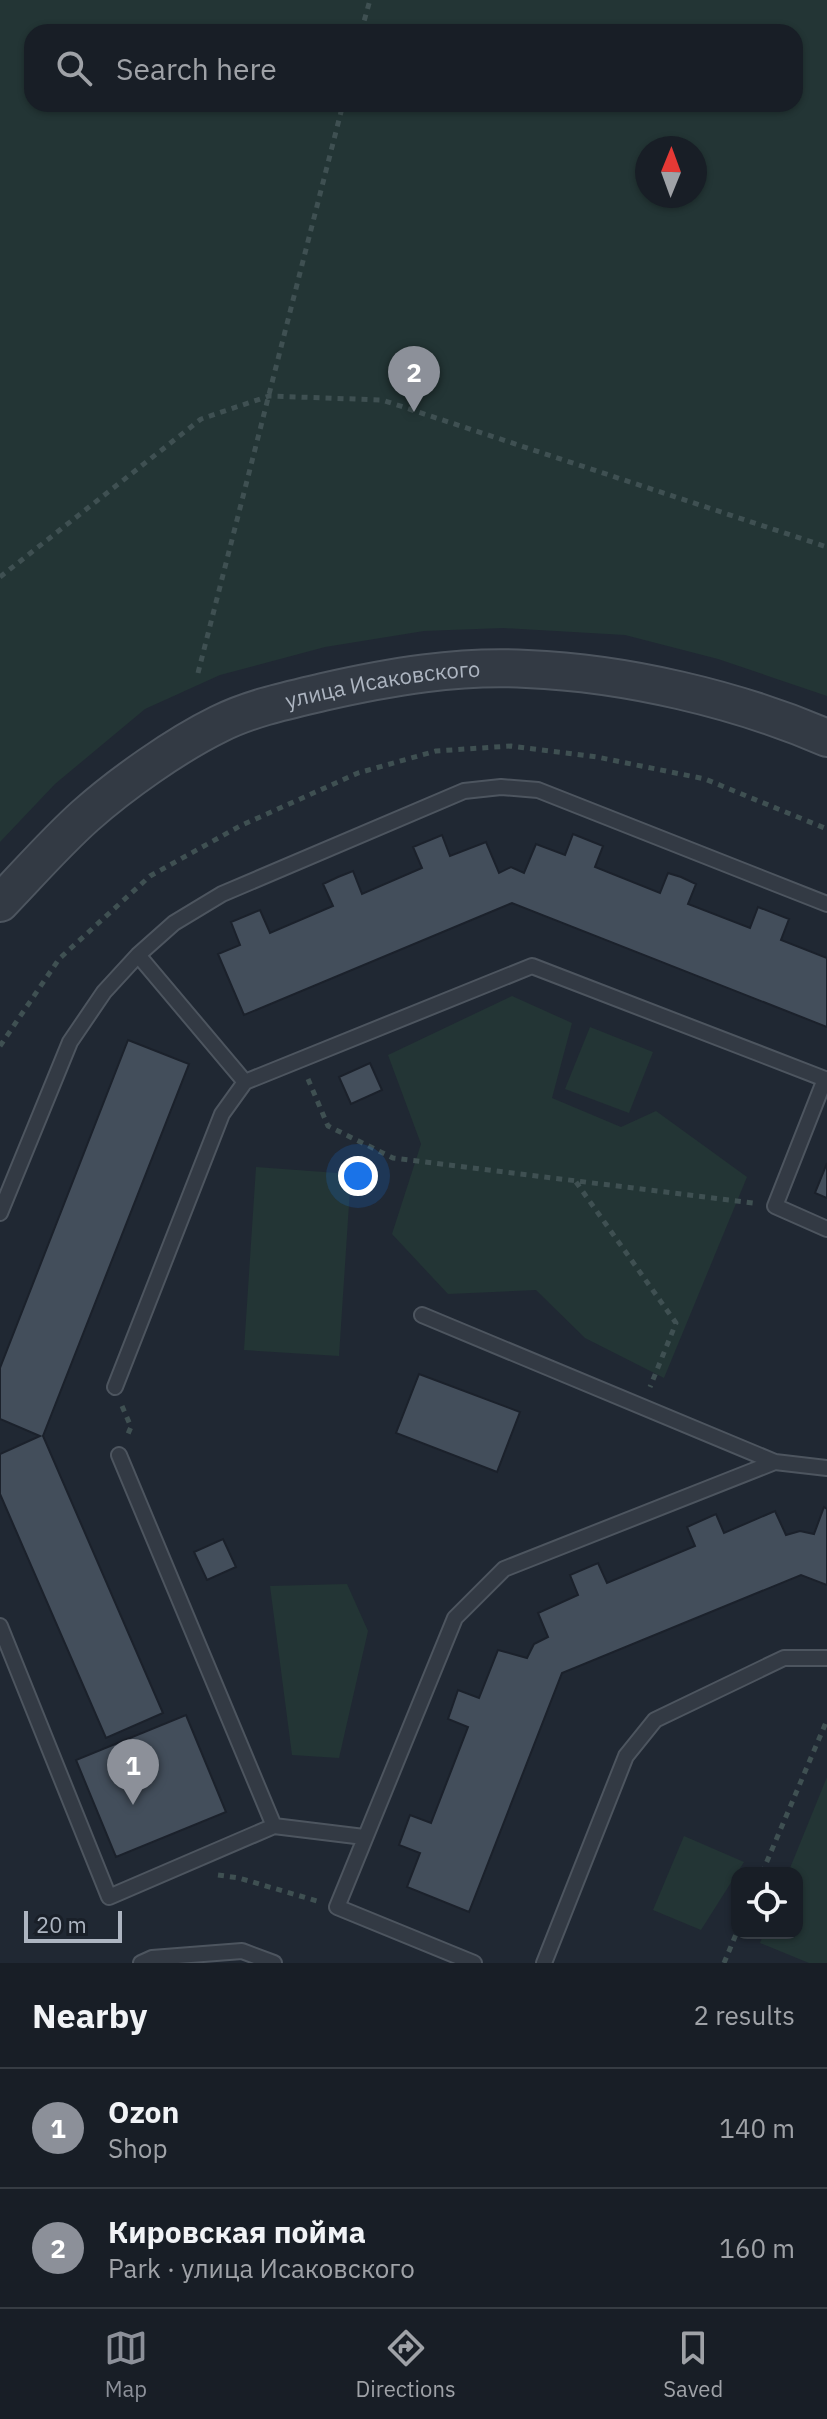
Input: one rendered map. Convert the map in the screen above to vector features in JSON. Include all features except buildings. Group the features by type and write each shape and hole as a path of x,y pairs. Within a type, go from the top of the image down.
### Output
{"street":[{"name":"улица Исаковского","path":"0,903 85,816 146,768 220,724 284,701 368,682 441,671 527,669 614,678 714,698 796,724 827,738"}],"lane":[{"path":"0,1213 70,1042 104,992 138,955 174,923 222,894 464,791 501,787 538,790 827,904"},
{"path":"138,955 245,1082"},
{"path":"115,1387 222,1114 245,1082 532,966 825,1079 775,1206 827,1229"},
{"path":"422,1315 775,1462 827,1468"},
{"path":"119,1455 274,1826"},
{"path":"474,1963 337,1907 455,1618 504,1569 775,1462"},
{"path":"0,1626 109,1897 274,1826 364,1837"},
{"path":"544,1963 626,1756 655,1720 784,1658 827,1658"},
{"path":"141,1963 152,1958 242,1951 274,1963"}],"path":[{"path":"363,24 370,0"},
{"path":"198,673 341,112"},
{"path":"0,577 201,419 269,396 382,400 827,547"},
{"path":"299,1060 328,1126 393,1158 775,1206"},
{"path":"575,1181 676,1323 642,1407"},
{"path":"121,1404 131,1427"},
{"path":"765,1867 827,1720"},
{"path":"172,1870 239,1878 337,1907"},
{"path":"724,1963 734,1939"}],"shaded area":[{"path":"0,0 827,0 827,696 718,659 625,635 503,628 424,631 325,647 220,675 145,709 55,784 0,842"},
{"path":"512,996 572,1023 552,1098 621,1127 656,1111 747,1177 664,1378 585,1338 536,1290 448,1294 392,1234 421,1144 388,1055"},
{"path":"590,1027 653,1052 629,1113 565,1089"},
{"path":"256,1167 351,1174 339,1356 244,1350"},
{"path":"347,1584 368,1631 339,1758 292,1755 270,1586"},
{"path":"827,1777 827,1963 809,1963 760,1943 762,1939 803,1939 803,1867 790,1867"},
{"path":"684,1836 744,1862 741,1867 731,1867 731,1883 701,1930 653,1910"}],"place":[{"name":"Кировская пойма","path":"414,412"},
{"name":"Ozon","path":"133,1805"}]}
